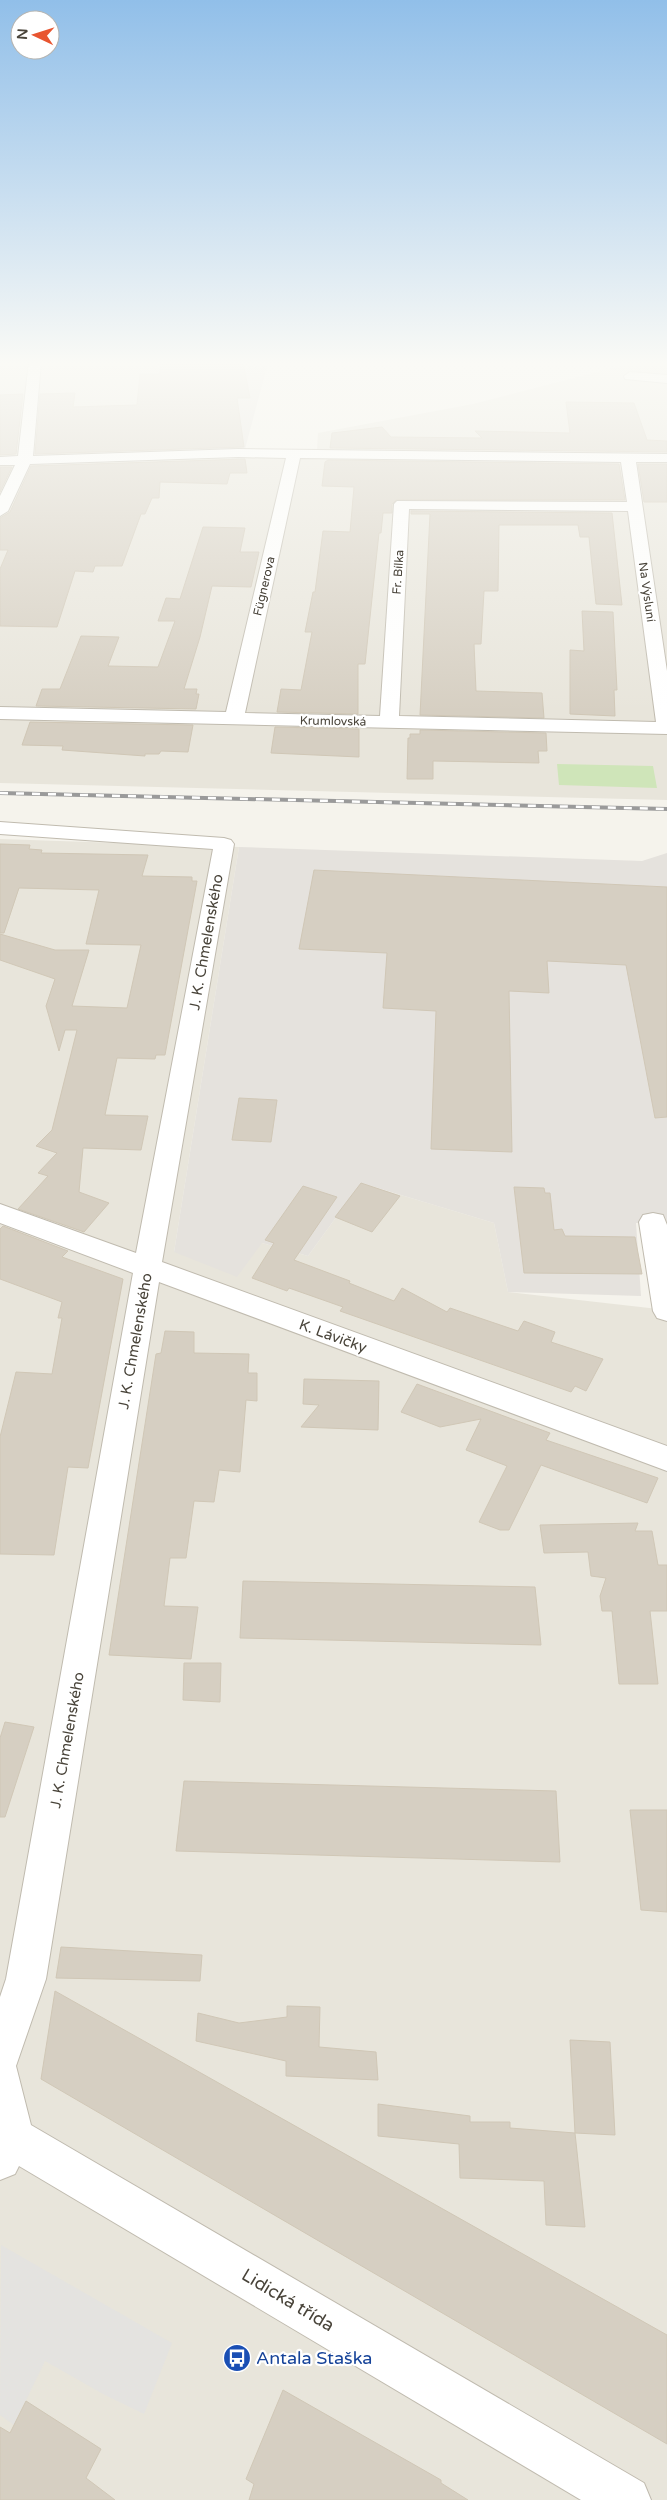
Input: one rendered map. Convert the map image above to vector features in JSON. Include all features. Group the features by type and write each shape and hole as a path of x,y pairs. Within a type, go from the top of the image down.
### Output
{"street":[{"path":"0,511 16,479"},
{"name":"Fügnerova","path":"234,719 288,479"},
{"name":"Na Výsluní","path":"631,479 667,728"},
{"name":"Fr. Bílka","path":"389,723 402,504 634,507"},
{"name":"Krumlovská","path":"0,713 667,728"},
{"name":"J. K. Chmelenského","path":"0,828 224,844 148,1268 26,1979 0,2056"},
{"name":"K. Lávičky","path":"0,1214 667,1459"},
{"path":"653,1222 667,1312"},
{"path":"0,2076 4,2142"},
{"name":"Lidická třída","path":"4,2142 627,2500"}],"shaded area":[{"path":"0,479 667,479 667,800 0,783"},
{"path":"0,839 239,847 174,1252 262,1243 308,1256 361,1183 494,1223 508,1292 667,1310 667,2500 0,2500"},
{"path":"239,847 642,861 667,853 667,1223 636,1223 641,1296 508,1292 494,1223 361,1183 308,1256 262,1243 237,1277 174,1252"},
{"path":"1,2245 172,2343 144,2414 103,2394 45,2361 14,2425 0,2415"}],"green space":[{"path":"557,764 653,766 657,788 559,785"}],"building":[{"path":"0,479 6,479 0,492"},
{"path":"25,479 228,479 227,484 160,482 159,498 152,498 145,514 141,514 122,566 95,566 93,572 75,571 57,627 0,626 0,569 8,550 0,550 0,518 10,512"},
{"path":"323,479 621,479 625,500 396,500 392,504 392,513 383,513 381,533 379,533 365,664 358,664 358,714 277,712 281,689 301,690 312,632 305,632 313,592 315,592 323,531 350,532 354,487 322,486"},
{"path":"640,479 667,479 667,502 644,502"},
{"path":"411,511 612,513 622,605 596,604 589,537 580,537 578,525 499,525 498,591 484,591 481,644 474,644 476,691 542,693 544,718 420,715 430,514 411,514"},
{"path":"203,527 245,528 240,552 259,552 251,587 212,586 200,637 184,689 197,689 196,694 199,694 196,709 36,706 42,689 60,689 81,636 119,637 108,666 158,667 175,621 158,621 166,598 180,599"},
{"path":"582,611 613,612 617,690 614,690 615,716 570,714 570,650 584,651"},
{"path":"30,722 193,725 188,752 161,751 159,754 145,754 145,756 62,750 63,746 22,745"},
{"path":"275,727 359,729 359,757 271,753"},
{"path":"420,730 546,733 547,751 538,751 539,763 433,761 433,779 407,779 408,738 410,738 410,734 420,734"},
{"path":"0,844 30,845 29,849 42,850 41,853 148,855 142,876 192,877 192,881 197,881 165,1055 156,1055 155,1059 117,1058 105,1115 148,1116 141,1150 83,1148 79,1192 109,1203 84,1232 18,1209 48,1176 38,1173 57,1153 36,1146 52,1130 77,1030 65,1030 59,1051 46,1006 55,979 0,960 0,934 55,950 89,950 72,1006 127,1008 141,945 86,944 99,890 19,888 4,933 0,933"},
{"path":"314,870 667,887 667,1117 655,1118 626,965 547,961 549,993 509,991 512,1152 431,1149 436,1011 383,1008 387,953 299,949"},
{"path":"239,1098 277,1100 271,1142 232,1140"},
{"path":"361,1183 400,1196 372,1232 335,1217"},
{"path":"303,1186 337,1197 294,1260 350,1281 349,1283 394,1301 402,1288 447,1312 450,1308 518,1331 524,1321 555,1332 551,1342 603,1359 586,1391 575,1386 571,1392 340,1311 343,1307 289,1288 287,1291 252,1278 274,1243 265,1240"},
{"path":"514,1187 544,1188 545,1193 550,1193 554,1230 562,1229 565,1236 635,1237 642,1274 524,1273"},
{"path":"3,1226 68,1251 62,1257 123,1279 88,1468 68,1467 54,1555 0,1554 0,1437 16,1372 52,1374 62,1318 58,1318 62,1302 0,1279 0,1229"},
{"path":"165,1331 194,1332 194,1353 249,1354 248,1373 257,1373 257,1401 246,1400 240,1472 219,1470 214,1502 194,1501 186,1558 170,1558 164,1606 198,1607 191,1659 109,1655 156,1354 161,1353"},
{"path":"304,1379 379,1381 378,1430 301,1427 319,1405 303,1404"},
{"path":"417,1384 550,1433 546,1440 658,1478 647,1503 541,1465 509,1530 500,1530 479,1522 507,1466 466,1450 481,1419 440,1427 401,1412"},
{"path":"638,1523 635,1531 652,1531 658,1565 667,1565 667,1611 650,1611 658,1684 619,1684 612,1611 602,1611 600,1596 606,1578 591,1576 588,1552 544,1553 540,1525"},
{"path":"243,1581 535,1587 541,1645 240,1638"},
{"path":"184,1663 221,1663 220,1702 183,1700"},
{"path":"5,1722 34,1727 5,1817 0,1817 0,1738"},
{"path":"184,1781 556,1791 560,1862 176,1851"},
{"path":"630,1810 667,1810 667,1912 641,1910"},
{"path":"61,1947 202,1955 200,1981 56,1978"},
{"path":"55,1991 667,2335 667,2444 41,2079"},
{"path":"287,2006 320,2007 319,2047 376,2052 378,2080 286,2076 286,2061 196,2041 198,2013 239,2023 287,2017"},
{"path":"570,2040 610,2042 615,2135 575,2133"},
{"path":"378,2104 470,2116 470,2122 510,2122 510,2128 575,2133 585,2227 546,2225 544,2181 460,2178 459,2144 378,2136"},
{"path":"283,2390 441,2480 441,2483 468,2500 249,2500 254,2484 246,2479"},
{"path":"26,2401 101,2449 86,2478 115,2500 0,2500 0,2427 10,2433"}],"railway":[{"path":"0,793 667,809"}],"place":[{"name":"Antala Staška","path":"237,2358"}]}
